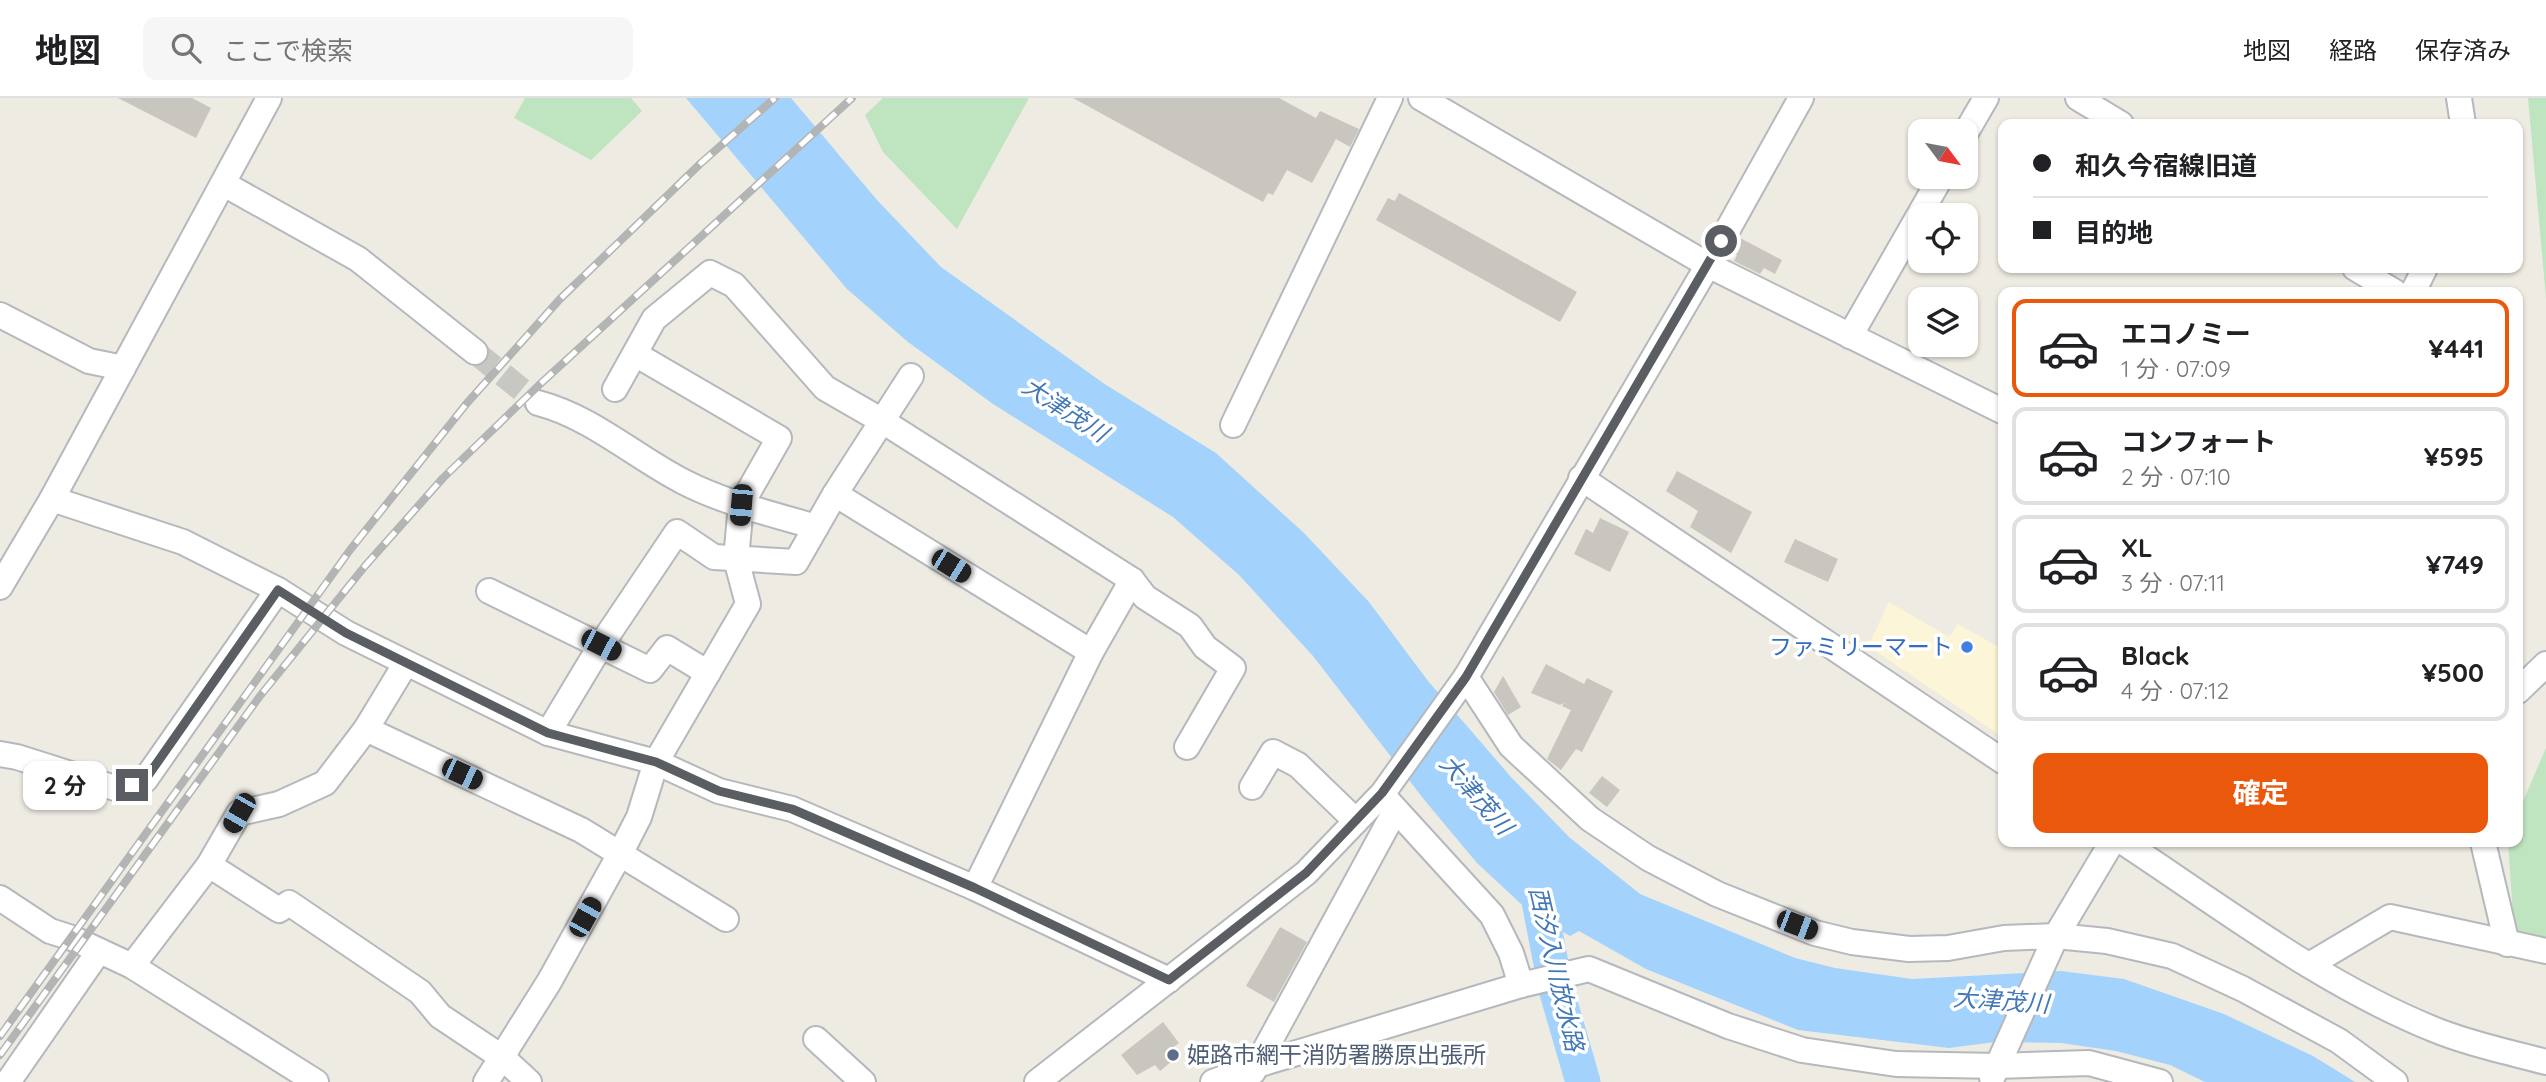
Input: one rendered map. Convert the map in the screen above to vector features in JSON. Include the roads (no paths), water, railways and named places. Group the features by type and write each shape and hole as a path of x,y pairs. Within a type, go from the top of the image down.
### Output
{"street":[{"path":"0,587 51,499 269,98"},
{"path":"1233,425 1390,98"},
{"path":"1421,98 1708,265 1998,409"},
{"path":"1252,1073 1389,802 1466,677 1708,265 1801,98"},
{"path":"1974,119 1986,98"},
{"path":"2078,98 2113,119"},
{"path":"2459,98 2462,119"},
{"path":"224,184 358,259 475,352"},
{"path":"1850,336 1934,189"},
{"path":"615,389 654,319 710,273 734,285 825,388 884,422 1132,580 1145,597 1190,626 1205,647 1233,668 1187,747"},
{"path":"2363,273 2387,287"},
{"path":"0,315 89,361 123,368"},
{"path":"486,1082 503,1058 621,852 639,817 656,762 748,604 736,559 741,505 779,438 635,354"},
{"path":"548,733 601,645 677,532 715,557 796,562 835,494 884,422 911,376"},
{"path":"538,403 562,409 685,483 741,505 816,527"},
{"path":"1581,478 1998,758"},
{"path":"835,494 1091,652"},
{"path":"51,499 183,542 278,590 346,633 548,733 656,762 719,791 792,809 975,888 1169,980"},
{"path":"975,888 1091,652 1132,580"},
{"path":"0,754 118,789 145,780 278,590"},
{"path":"489,591 650,670 667,648 708,673"},
{"path":"132,966 209,865 239,813 279,804 325,783 366,729 406,663"},
{"path":"2523,686 2546,664"},
{"path":"1466,677 1511,746 1590,819 1648,858 1717,894 1815,933 1852,942 1909,949 1948,948 2004,939 2056,936 2107,941 2172,956 2243,989 2339,1041 2395,1082"},
{"path":"366,729 582,830 726,919"},
{"path":"1252,787 1273,752 1298,765 1356,821"},
{"path":"1037,1082 1306,873 1356,821 1389,802"},
{"path":"1389,802 1492,915 1511,953 1521,985"},
{"path":"1994,1074 2056,936 2109,847"},
{"path":"2131,847 2309,965 2369,1000 2435,1030 2546,1062"},
{"path":"2484,847 2507,944"},
{"path":"209,865 279,910 289,903 420,992 440,1016 503,1058 529,1082"},
{"path":"0,898 50,931 72,938 132,966 316,1082"},
{"path":"2309,965 2390,917 2546,951"},
{"path":"8,1082 99,951"},
{"path":"1213,1082 1252,1073 1521,985 1589,969 1728,1026 1802,1050 1994,1074 2089,1063 2160,1082"},
{"path":"816,1039 863,1082"}],"water":[{"name":"大津茂川","path":"686,98 791,98 877,200 941,267 1106,385 1216,453 1304,533 1369,602 1428,681 1511,777 1569,837 1640,894 1795,958 1835,968 1912,979 2061,971 2124,979 2224,1014 2313,1056 2355,1082 2205,1082 2170,1065 2116,1051 2061,1043 1995,1042 1949,1048 1798,1030 1646,969 1579,931 1570,936 1534,916 1477,863 1313,656 1239,575 1173,517 993,404 908,342 847,289"}],"waterway":[{"name":"西汐入川放水路","path":"1534,876 1556,989 1583,1082"}],"tunnel":[{"path":"475,352 538,403"}],"railway":[{"path":"0,1036 350,550 467,403 560,299 701,163 775,98"},
{"path":"0,1055 260,696 365,566 443,478 538,386 852,98"}],"place":[{"name":"ファミリーマート","path":"1967,647"},
{"name":"姫路市網干消防署勝原出張所","path":"1173,1055"}]}
